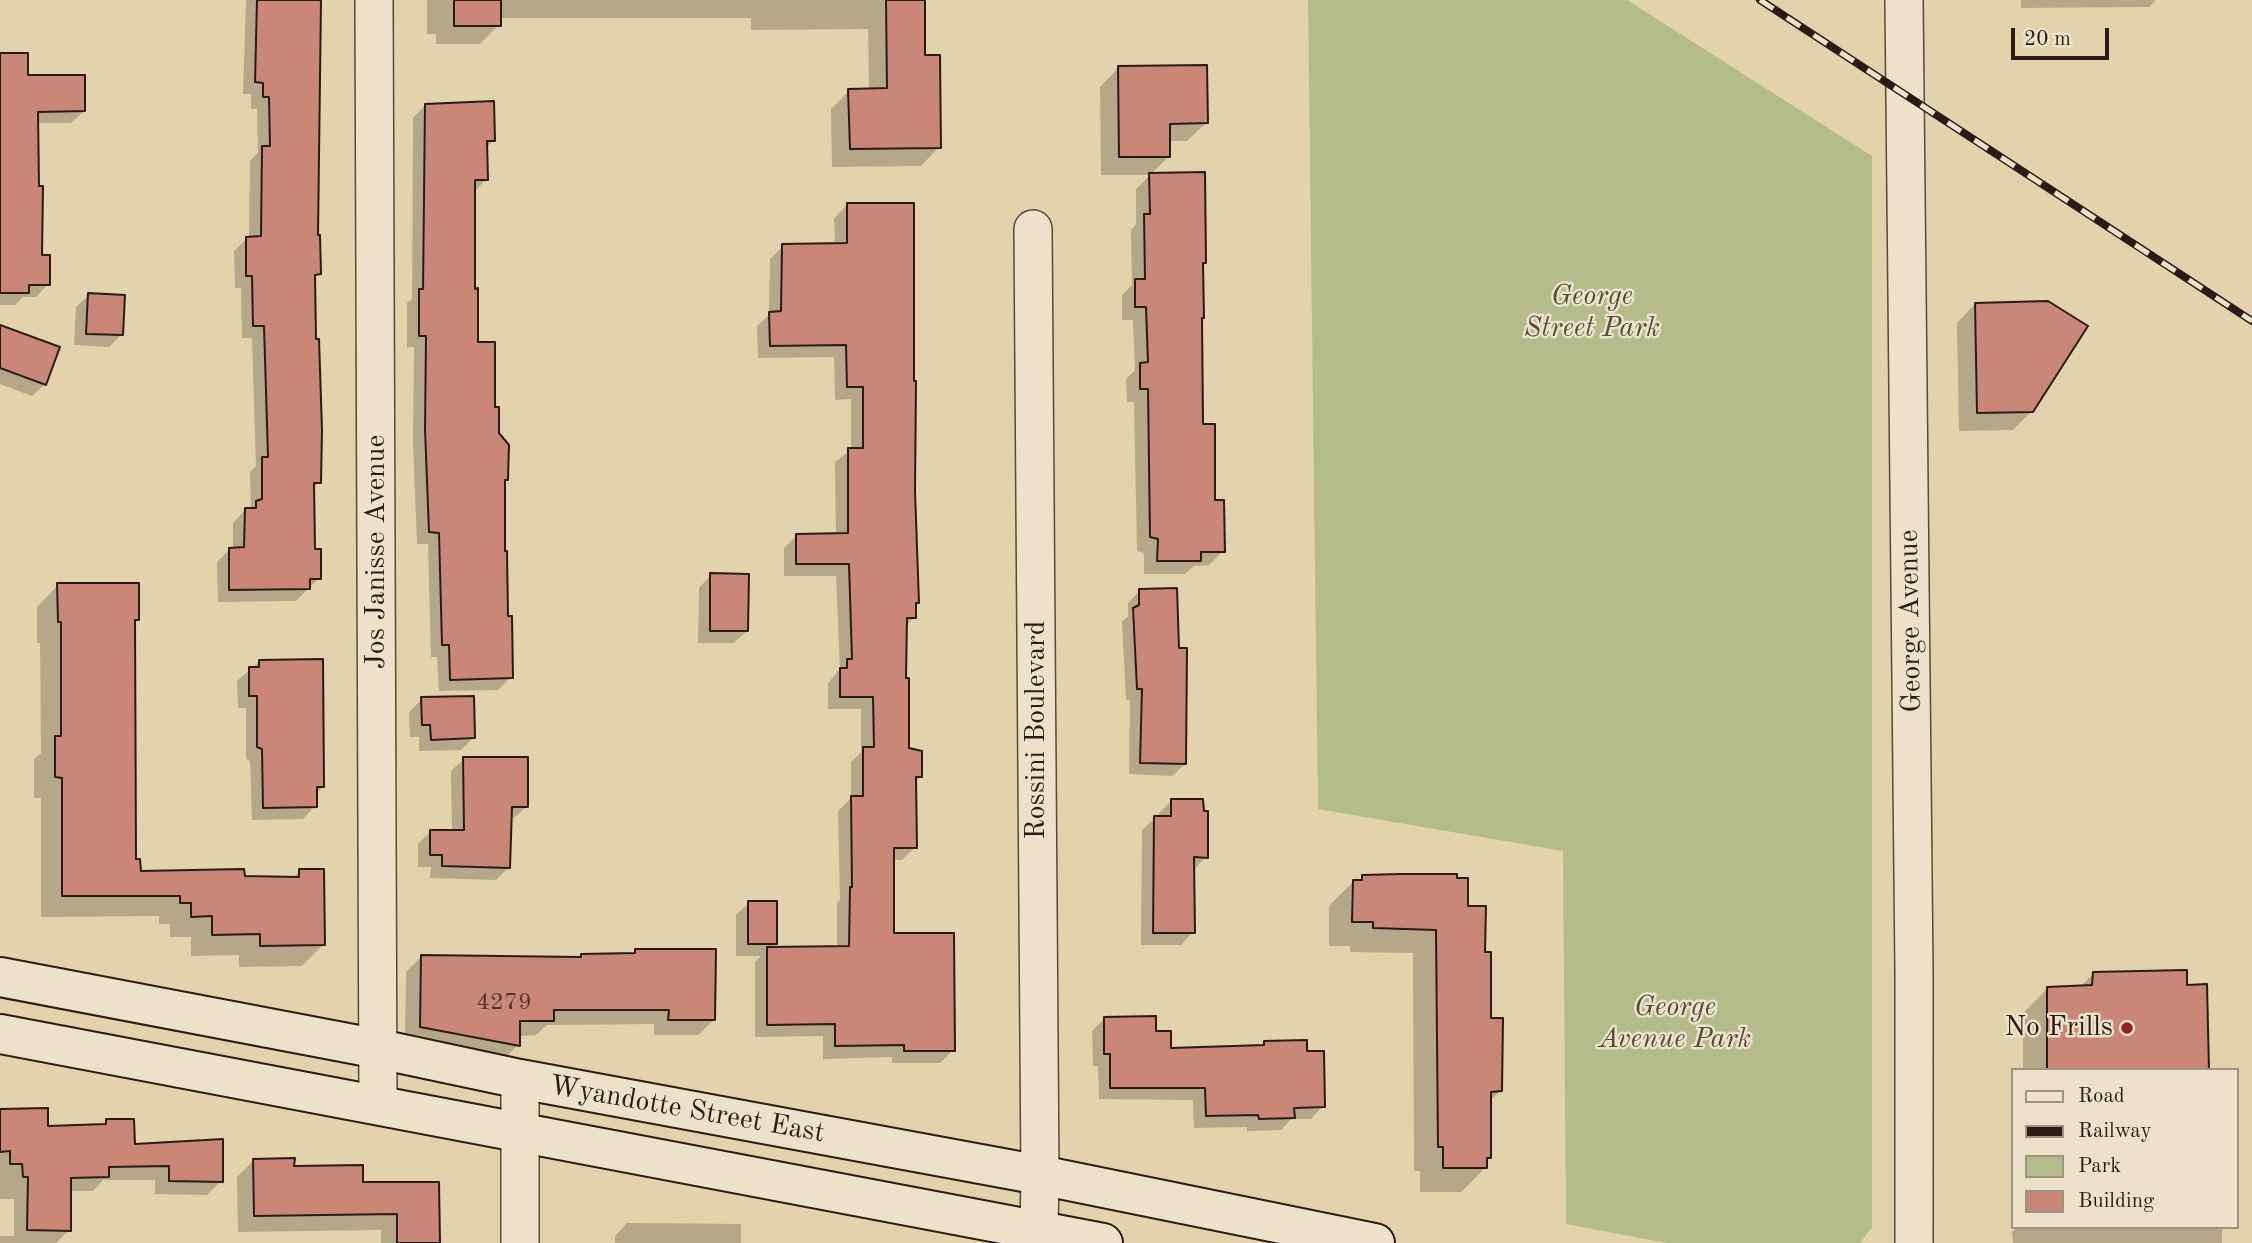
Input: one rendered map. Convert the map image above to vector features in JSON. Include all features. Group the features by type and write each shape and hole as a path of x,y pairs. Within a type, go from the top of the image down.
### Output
{"main road":[{"name":"Wyandotte Street East","path":"0,977 379,1049 520,1079 1040,1175 1375,1243"},
{"name":"Wyandotte Street East","path":"0,1034 378,1105 1039,1239 1103,1243"}],"street":[{"name":"Jos Janisse Avenue","path":"374,0 378,1105"},
{"name":"George Avenue","path":"1904,0 1914,936 1914,1243"},
{"name":"Rossini Boulevard","path":"1033,229 1039,1239"},
{"path":"520,1079 520,1243"}],"green space":[{"name":"George Street Park","path":"1308,0 1627,0 1872,156 1872,1227 1860,1243 1667,1243 1566,1224 1563,851 1318,809"}],"building":[{"path":"257,0 321,0 318,235 321,274 315,275 322,430 321,483 314,483 315,549 321,549 321,579 310,579 310,589 229,590 229,548 244,547 245,508 256,508 256,501 262,499 262,457 268,457 264,326 253,326 252,276 246,276 246,237 261,236 262,146 270,146 269,97 263,97 263,83 255,82"},
{"path":"454,0 501,0 501,26 454,26"},
{"path":"886,0 925,0 925,55 940,55 941,148 850,149 848,89 887,88"},
{"path":"0,53 28,53 28,75 85,75 85,111 38,112 39,186 43,186 42,255 50,255 50,285 29,285 29,293 0,293"},
{"path":"1207,65 1208,123 1170,124 1170,157 1119,157 1118,66"},
{"path":"494,101 495,141 487,141 488,180 475,180 475,289 478,288 478,342 495,342 495,407 499,407 499,433 509,445 508,480 505,480 505,551 508,616 512,616 513,678 450,680 449,645 442,645 439,533 429,532 425,429 426,336 419,336 419,289 423,289 425,104"},
{"path":"1205,172 1203,424 1215,424 1215,500 1224,500 1225,552 1201,552 1201,561 1157,561 1158,539 1150,537 1148,389 1140,389 1140,363 1148,362 1146,307 1135,307 1135,279 1145,279 1144,214 1150,214 1149,173"},
{"path":"847,203 914,203 915,491 919,603 916,603 916,618 907,618 906,678 909,678 909,748 922,751 922,777 916,777 917,848 894,848 894,933 954,933 955,1051 904,1051 904,1045 835,1046 835,1024 767,1025 767,947 849,946 852,887 851,796 863,796 863,747 874,747 873,697 840,697 840,668 847,668 847,659 852,659 849,564 796,564 796,534 848,533 848,448 863,448 863,387 847,387 846,345 770,346 769,312 781,311 782,244 847,243"},
{"path":"88,293 125,295 123,335 86,334"},
{"path":"2048,301 2088,326 2033,412 1977,413 1975,303"},
{"path":"0,325 60,347 46,385 0,368"},
{"path":"710,573 749,574 748,631 710,631"},
{"path":"57,583 139,583 139,620 135,620 136,859 140,859 141,871 244,869 245,876 299,877 299,869 324,869 325,945 260,946 260,934 212,935 212,916 191,917 191,903 180,903 180,896 62,896 62,778 55,777 55,736 61,736 61,622 58,622"},
{"path":"1177,588 1179,648 1187,648 1186,764 1140,763 1142,689 1137,689 1133,608 1139,605 1139,589"},
{"path":"323,659 324,787 317,787 317,807 263,808 262,749 257,747 257,696 249,696 249,667 259,667 259,660"},
{"path":"474,696 475,738 431,740 430,725 422,725 421,697"},
{"path":"463,757 528,757 528,807 512,807 510,868 442,866 442,855 430,855 430,830 464,830"},
{"path":"1171,799 1203,799 1204,811 1208,811 1208,858 1194,857 1195,933 1153,933 1154,816 1171,816"},
{"path":"1457,874 1457,878 1468,878 1468,906 1486,906 1485,952 1491,952 1491,1018 1503,1018 1502,1091 1491,1092 1491,1158 1487,1158 1487,1168 1443,1168 1443,1147 1438,1147 1436,930 1373,928 1373,922 1352,922 1353,880 1362,880 1362,875"},
{"path":"748,901 777,901 777,944 748,944"},
{"path":"635,949 716,949 715,1020 668,1020 669,1010 554,1010 554,1021 520,1021 520,1046 420,1027 421,955 581,957 581,954 635,953"},
{"name":"No Frills","path":"2187,970 2187,985 2207,984 2209,1068 2047,1068 2047,987 2092,985 2093,972"},
{"path":"1156,1016 1156,1031 1171,1031 1171,1048 1264,1045 1264,1041 1307,1040 1307,1051 1324,1051 1325,1107 1294,1108 1295,1118 1259,1119 1258,1115 1206,1116 1205,1088 1110,1088 1110,1054 1104,1054 1104,1017"},
{"path":"48,1108 48,1126 106,1124 106,1119 134,1119 135,1144 223,1139 223,1182 169,1181 169,1166 109,1167 109,1177 71,1178 71,1231 27,1230 28,1177 23,1177 22,1164 10,1164 10,1151 0,1152 0,1109"},
{"path":"295,1158 294,1166 363,1165 363,1182 439,1182 440,1243 397,1243 397,1214 254,1216 253,1159"}],"railway":[{"path":"1760,0 2252,321"}],"place":[{"name":"No Frills","path":"2127,1028"}],"park label":[{"name":"George Avenue Park","path":"1675,1024"}]}
